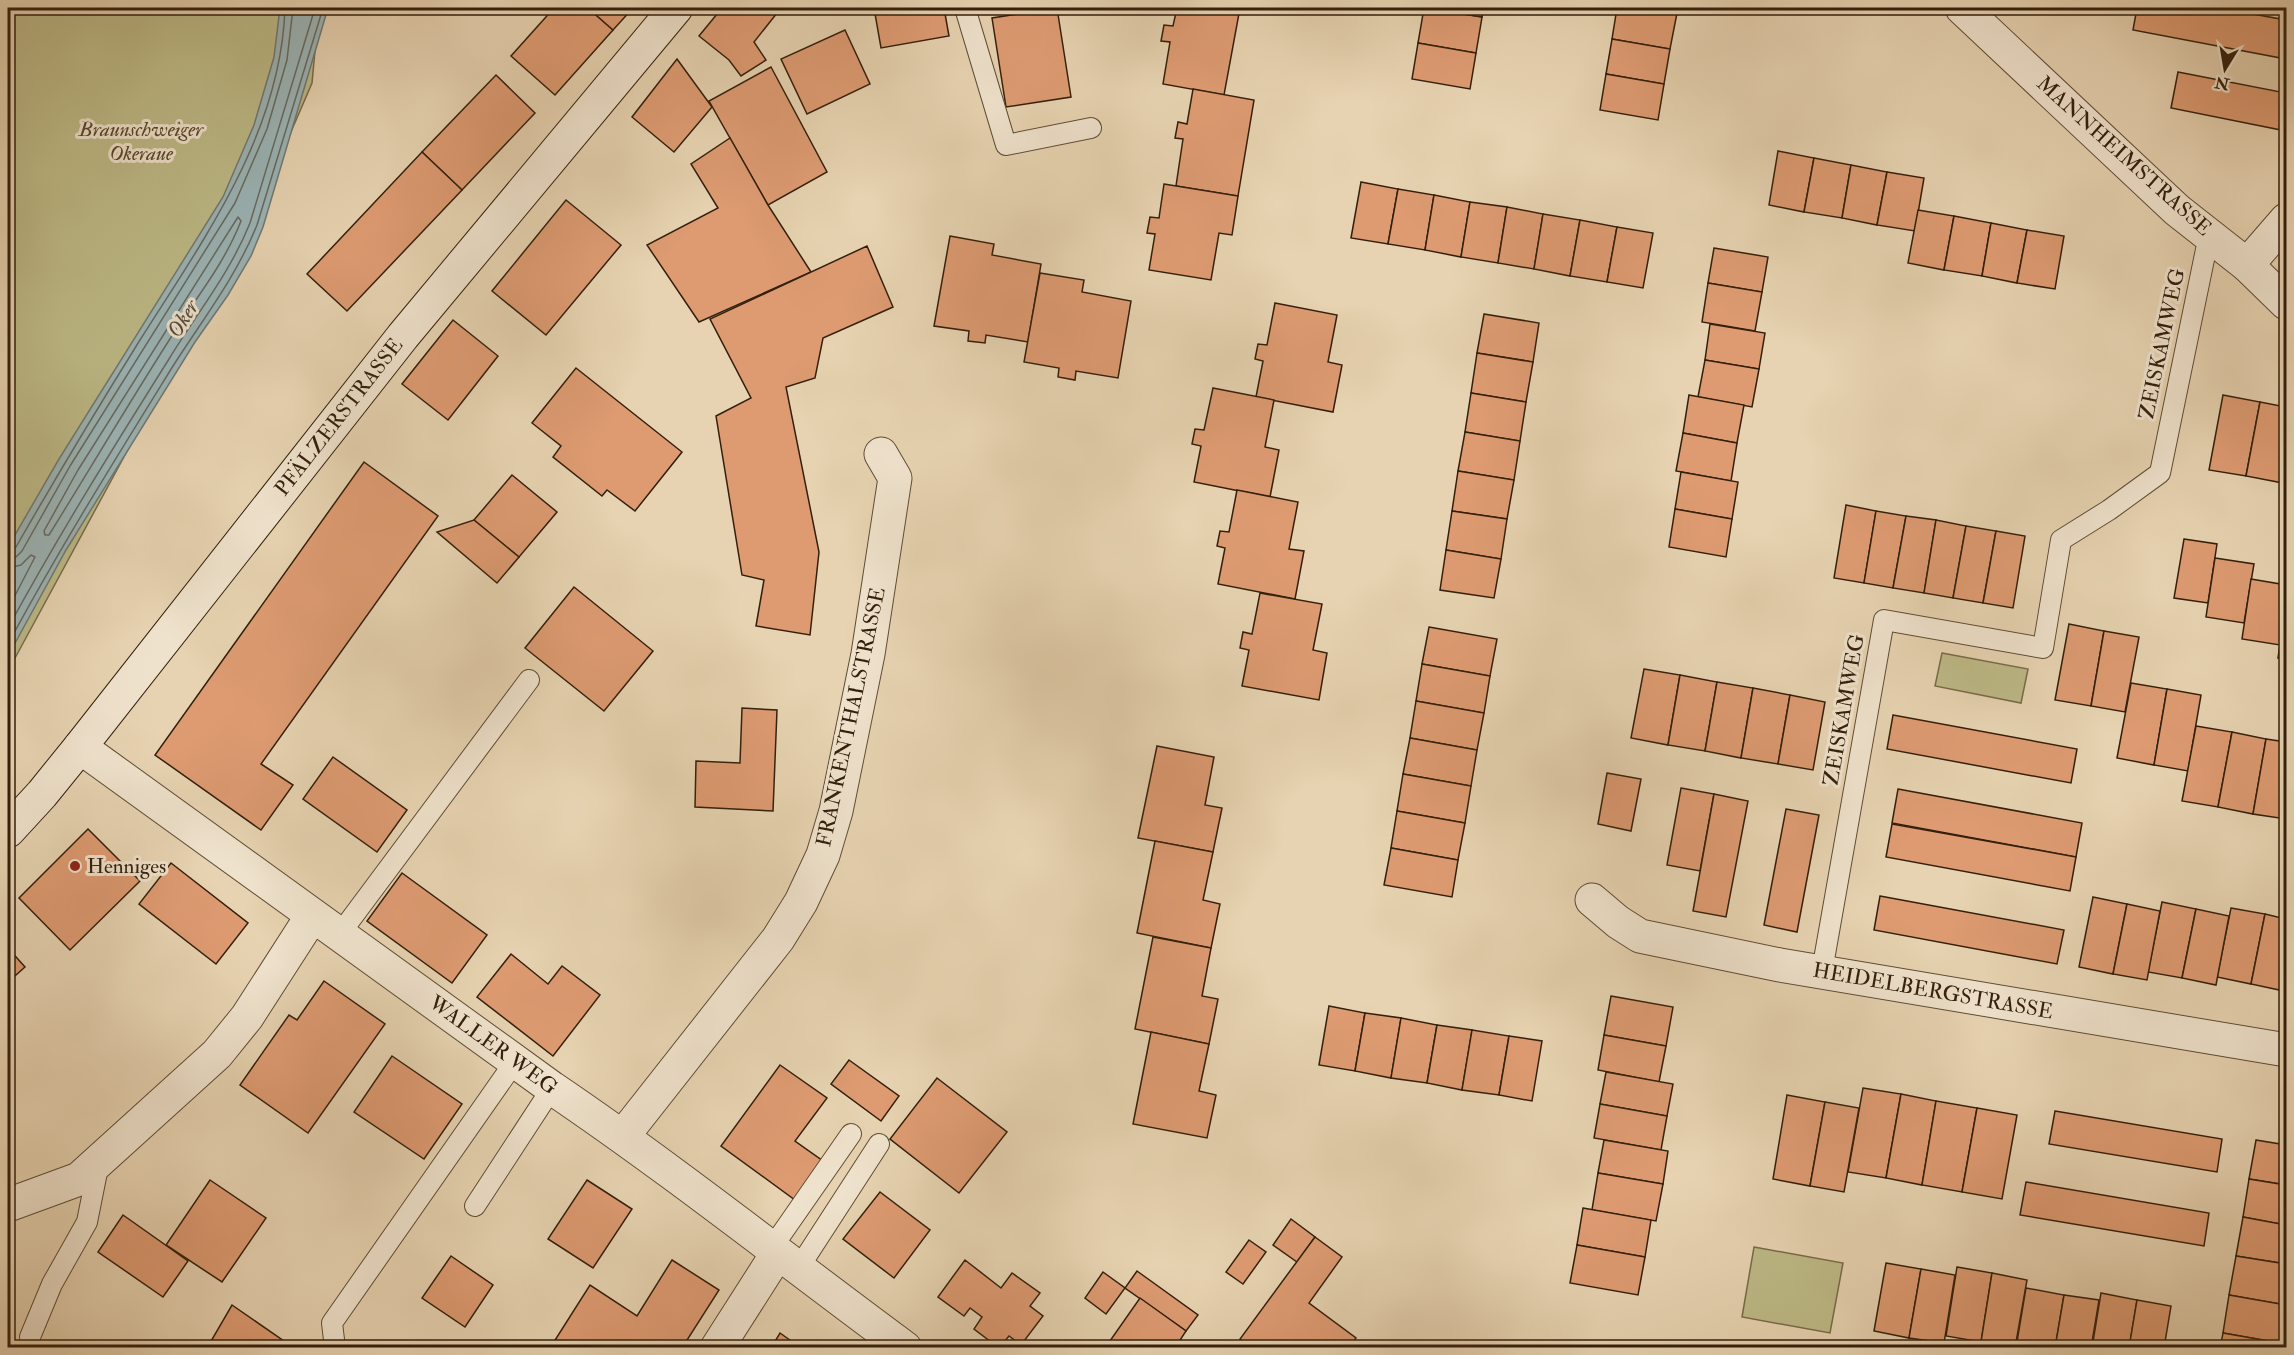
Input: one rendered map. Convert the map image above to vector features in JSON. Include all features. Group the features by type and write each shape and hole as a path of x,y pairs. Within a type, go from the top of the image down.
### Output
{"street":[{"name":"PFÄLZERSTRASSE","path":"8,831 80,747 403,336 676,8"},
{"name":"MANNHEIMSTRASSE","path":"1962,8 2177,210 2247,265 2286,303"},
{"path":"2247,265 2286,220"},
{"name":"FRANKENTHALSTRASSE","path":"623,1137 778,939 801,902 823,855 836,811 868,654 895,478 881,454"},
{"name":"WALLER WEG","path":"80,747 312,916 623,1137 905,1347"},
{"name":"HEIDELBERGSTRASSE","path":"1592,900 1618,922 1640,936 1780,965 2286,1050"},
{"path":"8,1205 79,1179 217,1054 247,1017 312,916"},
{"path":"717,1347 782,1257"}],"lane":[{"path":"965,8 1006,145 1091,128"},
{"name":"ZEISKAMWEG","path":"1822,971 1884,621 2043,648 2061,540 2109,510 2160,472 2209,235"},
{"path":"339,934 529,680"},
{"path":"335,1347 332,1323 516,1060"},
{"path":"475,1206 552,1088"},
{"path":"782,1257 851,1134"},
{"path":"782,1257 879,1144"},
{"path":"30,1337 52,1284 87,1222 100,1159"}],"green space":[{"name":"Braunschweiger Okeraue","path":"8,8 319,8 312,83 256,213 8,671"},
{"path":"1942,653 2028,669 2021,703 1935,686"},
{"path":"1754,1247 1843,1263 1830,1333 1742,1317"}],"water":[{"name":"Oker","path":"280,8 328,8 263,227 251,256 66,550 8,656 8,547 59,459 223,197 254,125 274,57"}],"building":[{"path":"554,8 588,8 613,30 555,95 511,56"},
{"path":"588,8 633,8 613,30"},
{"path":"722,8 781,8 754,42 766,60 741,76 729,60 699,36"},
{"path":"874,8 944,8 949,36 881,48"},
{"path":"1057,8 1071,97 1006,107 992,18"},
{"path":"1177,8 1240,8 1224,95 1163,84 1170,42 1161,41 1164,25 1173,26"},
{"path":"1424,8 1482,17 1476,53 1418,43"},
{"path":"1425,8 1484,8 1482,17"},
{"path":"1617,8 1644,8 1677,13 1670,49 1612,39"},
{"path":"1644,8 1677,8 1677,13"},
{"path":"2137,8 2219,8 2286,20 2286,59 2133,30"},
{"path":"845,30 870,84 807,114 781,59"},
{"path":"1612,39 1670,49 1664,84 1606,74"},
{"path":"1418,43 1476,53 1470,89 1412,79"},
{"path":"677,59 712,107 674,152 632,117"},
{"path":"771,67 827,172 768,205 709,101"},
{"path":"2178,72 2286,93 2286,131 2171,108"},
{"path":"1606,74 1664,84 1658,120 1600,110"},
{"path":"496,75 535,113 462,190 422,152"},
{"path":"1193,89 1254,100 1238,196 1176,186 1183,139 1175,138 1178,122 1187,124"},
{"path":"730,138 768,205 811,272 699,322 647,245 718,208 691,164"},
{"path":"1778,151 1814,158 1804,212 1769,205"},
{"path":"422,152 462,190 347,311 307,274"},
{"path":"1814,158 1851,165 1842,218 1804,212"},
{"path":"1851,165 1887,172 1877,225 1842,218"},
{"path":"1887,172 1924,178 1915,231 1877,225"},
{"path":"1361,182 1398,189 1388,244 1351,238"},
{"path":"1164,184 1238,196 1232,235 1219,233 1211,280 1149,270 1155,234 1147,233 1150,217 1159,218"},
{"path":"1398,189 1434,195 1425,250 1388,244"},
{"path":"1434,195 1470,202 1461,257 1425,250"},
{"path":"566,200 621,245 546,335 492,291"},
{"path":"1470,202 1507,207 1498,263 1461,257"},
{"path":"1507,207 1543,214 1534,269 1498,263"},
{"path":"1918,210 1954,216 1944,270 1908,263"},
{"path":"1543,214 1580,220 1570,276 1534,269"},
{"path":"1954,216 1991,223 1982,276 1944,270"},
{"path":"1580,220 1617,227 1607,282 1570,276"},
{"path":"1991,223 2027,230 2017,283 1982,276"},
{"path":"1617,227 1653,233 1643,288 1607,282"},
{"path":"2027,230 2064,236 2055,289 2017,283"},
{"path":"950,236 994,244 992,255 1041,264 1028,342 986,335 985,343 968,341 969,331 934,326"},
{"path":"867,246 893,307 823,338 815,378 786,387 819,552 810,635 756,626 764,580 742,575 716,416 751,398 710,319"},
{"path":"1714,248 1768,257 1762,292 1708,283"},
{"path":"1040,273 1084,280 1082,292 1131,301 1118,378 1076,371 1075,380 1058,377 1059,368 1024,362"},
{"path":"1708,283 1762,292 1755,331 1702,322"},
{"path":"1275,303 1337,315 1328,362 1342,365 1333,412 1256,397 1263,361 1255,359 1258,344 1267,345"},
{"path":"1484,314 1539,323 1533,362 1477,353"},
{"path":"453,320 498,356 448,420 402,384"},
{"path":"1710,324 1765,333 1759,369 1705,360"},
{"path":"1477,353 1533,362 1526,402 1471,393"},
{"path":"1705,360 1759,369 1752,407 1698,397"},
{"path":"576,368 682,452 635,511 607,490 602,496 553,457 561,446 532,423"},
{"path":"1213,388 1274,400 1265,447 1279,450 1270,497 1194,482 1201,446 1192,444 1195,429 1204,430"},
{"path":"1471,393 1526,402 1520,441 1465,432"},
{"path":"1689,395 1744,405 1737,443 1683,433"},
{"path":"2223,395 2260,402 2246,476 2209,470"},
{"path":"2260,402 2286,407 2286,464 2283,483 2246,476"},
{"path":"1465,432 1520,441 1514,480 1458,471"},
{"path":"1683,433 1737,443 1731,481 1676,471"},
{"path":"364,462 438,516 261,764 293,785 261,830 155,755"},
{"path":"2286,464 2286,500 2280,499"},
{"path":"1458,471 1514,480 1507,519 1452,511"},
{"path":"1681,472 1738,482 1732,519 1675,509"},
{"path":"512,475 557,512 519,557 474,520"},
{"path":"1237,490 1298,502 1289,549 1304,551 1295,599 1218,584 1225,548 1217,546 1220,531 1229,532"},
{"path":"1846,505 1876,511 1864,583 1834,578"},
{"path":"1675,509 1732,519 1726,557 1669,547"},
{"path":"1452,511 1507,519 1501,559 1446,550"},
{"path":"1876,511 1906,516 1893,588 1864,583"},
{"path":"1906,516 1936,520 1924,593 1893,588"},
{"path":"474,520 519,557 497,583 437,532"},
{"path":"1936,520 1966,526 1953,598 1924,593"},
{"path":"1966,526 1996,531 1983,603 1953,598"},
{"path":"1996,531 2025,536 2013,608 1983,603"},
{"path":"2184,539 2217,544 2208,603 2174,598"},
{"path":"1446,550 1501,559 1494,598 1440,590"},
{"path":"2215,558 2254,564 2244,623 2206,617"},
{"path":"2251,579 2286,585 2286,604 2280,645 2242,639"},
{"path":"574,587 653,651 604,711 525,648"},
{"path":"1260,593 1322,604 1313,650 1327,653 1319,700 1242,686 1249,650 1240,648 1243,632 1252,634"},
{"path":"2286,604 2286,659 2278,658"},
{"path":"2069,624 2104,631 2091,706 2055,700"},
{"path":"1429,627 1497,639 1490,676 1422,664"},
{"path":"2104,631 2139,637 2125,712 2091,706"},
{"path":"1422,664 1490,676 1484,713 1416,701"},
{"path":"1644,669 1680,675 1668,745 1631,738"},
{"path":"1680,675 1717,682 1705,751 1668,745"},
{"path":"1717,682 1753,688 1741,758 1705,751"},
{"path":"2131,683 2167,689 2154,765 2117,758"},
{"path":"1753,688 1790,695 1778,764 1741,758"},
{"path":"2167,689 2201,695 2188,771 2154,765"},
{"path":"1790,695 1825,702 1813,770 1778,764"},
{"path":"1416,701 1484,713 1477,750 1410,738"},
{"path":"742,708 777,710 773,811 695,807 696,761 740,763"},
{"path":"1893,715 2077,749 2071,783 1887,749"},
{"path":"2196,726 2232,732 2218,807 2182,801"},
{"path":"2232,732 2266,739 2253,814 2218,807"},
{"path":"1410,738 1477,750 1471,786 1403,774"},
{"path":"2266,739 2286,742 2286,819 2253,814"},
{"path":"1157,746 1214,757 1205,805 1222,808 1213,852 1138,838"},
{"path":"333,757 407,810 377,852 303,799"},
{"path":"1607,773 1641,779 1631,831 1598,824"},
{"path":"1403,774 1471,786 1465,823 1397,811"},
{"path":"1681,788 1714,794 1700,871 1667,865"},
{"path":"1898,789 2082,823 2076,857 1892,823"},
{"path":"1714,794 1748,801 1726,917 1693,911"},
{"path":"1786,809 1819,815 1797,932 1764,925"},
{"path":"1397,811 1465,823 1458,860 1391,848"},
{"path":"1892,824 2076,857 2070,891 1886,857"},
{"path":"88,829 140,881 70,950 19,898"},
{"path":"1155,841 1213,852 1203,900 1220,904 1211,948 1137,933"},
{"path":"1391,848 1458,860 1452,897 1384,885"},
{"path":"171,863 248,923 216,964 139,904"},
{"path":"402,873 487,935 452,983 367,921"},
{"path":"1880,896 2064,930 2057,964 1874,930"},
{"path":"2093,897 2127,904 2113,974 2079,967"},
{"path":"2162,902 2196,909 2182,978 2148,972"},
{"path":"2127,904 2160,911 2147,980 2113,974"},
{"path":"2231,908 2265,914 2251,984 2217,977"},
{"path":"2196,909 2229,916 2216,985 2182,978"},
{"path":"2265,914 2286,919 2284,991 2251,984"},
{"path":"1153,937 1211,948 1202,996 1218,999 1209,1044 1135,1029"},
{"path":"8,948 25,967 8,982"},
{"path":"511,954 548,984 562,966 600,995 553,1056 477,997"},
{"path":"2286,980 2286,999 2283,999"},
{"path":"324,981 385,1024 308,1133 240,1085 289,1015 297,1020"},
{"path":"1611,996 1673,1007 1666,1046 1604,1035"},
{"path":"1329,1006 1365,1013 1355,1071 1319,1065"},
{"path":"1365,1013 1401,1018 1391,1078 1355,1071"},
{"path":"1401,1018 1437,1025 1427,1083 1391,1078"},
{"path":"1437,1025 1472,1030 1462,1090 1427,1083"},
{"path":"1472,1030 1509,1036 1499,1095 1462,1090"},
{"path":"1151,1032 1209,1044 1199,1091 1216,1095 1207,1138 1133,1124"},
{"path":"1604,1035 1666,1046 1659,1082 1598,1070"},
{"path":"1509,1036 1542,1041 1532,1101 1499,1095"},
{"path":"392,1056 462,1104 424,1159 354,1112"},
{"path":"849,1060 899,1096 881,1121 831,1084"},
{"path":"780,1065 827,1098 795,1141 823,1161 795,1200 721,1146"},
{"path":"1606,1072 1673,1084 1667,1116 1600,1104"},
{"path":"937,1078 1007,1132 959,1193 890,1139"},
{"path":"1863,1088 1901,1094 1886,1178 1848,1172"},
{"path":"1901,1094 1936,1101 1922,1185 1886,1178"},
{"path":"1787,1095 1825,1102 1810,1186 1773,1179"},
{"path":"1936,1101 1977,1108 1962,1192 1922,1185"},
{"path":"1825,1102 1859,1108 1844,1192 1810,1186"},
{"path":"1600,1104 1667,1116 1661,1150 1594,1138"},
{"path":"1977,1108 2017,1115 2002,1199 1962,1192"},
{"path":"2055,1111 2222,1139 2217,1172 2049,1144"},
{"path":"1604,1140 1668,1151 1663,1184 1598,1173"},
{"path":"2256,1140 2286,1145 2286,1185 2249,1179"},
{"path":"1598,1173 1663,1184 1656,1221 1592,1210"},
{"path":"2249,1179 2286,1185 2286,1225 2243,1217"},
{"path":"210,1180 266,1218 222,1282 166,1245"},
{"path":"587,1180 632,1209 593,1268 548,1239"},
{"path":"2026,1182 2209,1213 2204,1246 2020,1215"},
{"path":"880,1192 930,1230 894,1278 843,1239"},
{"path":"1583,1208 1651,1220 1645,1257 1577,1245"},
{"path":"123,1215 188,1261 163,1297 98,1252"},
{"path":"2243,1217 2286,1225 2286,1264 2236,1256"},
{"path":"1291,1219 1315,1237 1297,1262 1273,1245"},
{"path":"1315,1237 1342,1257 1309,1303 1356,1338 1349,1348 1251,1348 1240,1339"},
{"path":"1249,1240 1266,1252 1243,1284 1226,1272"},
{"path":"1577,1245 1645,1257 1638,1295 1570,1283"},
{"path":"451,1256 493,1285 465,1327 422,1298"},
{"path":"2236,1256 2286,1264 2286,1305 2229,1295"},
{"path":"672,1260 719,1290 682,1348 550,1348 590,1285 637,1316"},
{"path":"965,1260 1001,1288 1012,1273 1040,1293 1030,1306 1043,1316 1021,1345 1009,1336 999,1348 974,1329 982,1317 970,1308 964,1316 938,1297"},
{"path":"1886,1263 1921,1269 1909,1338 1874,1331"},
{"path":"1957,1267 1992,1273 1981,1342 1946,1336"},
{"path":"1921,1269 1955,1275 1944,1343 1909,1338"},
{"path":"1137,1271 1198,1315 1186,1331 1125,1288"},
{"path":"1103,1272 1125,1288 1106,1314 1085,1298"},
{"path":"1992,1273 2027,1280 2015,1348 1981,1342"},
{"path":"2026,1288 2064,1295 2055,1348 2016,1348"},
{"path":"2101,1293 2137,1300 2129,1348 2092,1348"},
{"path":"2064,1295 2099,1300 2091,1348 2055,1348"},
{"path":"2229,1295 2286,1305 2280,1343 2223,1333"},
{"path":"1140,1298 1186,1331 1175,1348 1105,1348"},
{"path":"2137,1300 2171,1306 2164,1348 2129,1348"},
{"path":"232,1305 294,1348 207,1348"},
{"path":"780,1333 801,1348 771,1348"},
{"path":"2223,1333 2280,1343 2279,1348 2220,1348"}],"place":[{"name":"Henniges","path":"75,866"}]}
